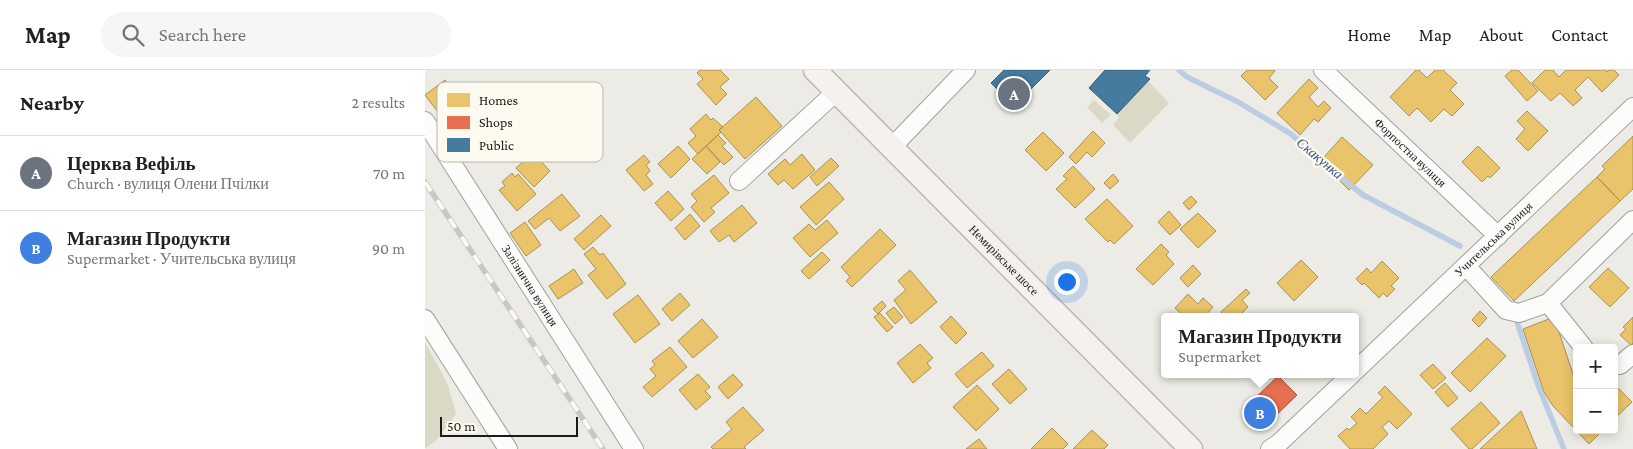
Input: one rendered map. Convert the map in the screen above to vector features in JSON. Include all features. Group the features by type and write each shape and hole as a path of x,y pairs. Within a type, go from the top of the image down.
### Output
{"main road":[{"name":"Немирівське шосе","path":"815,70 1191,449"}],"street":[{"path":"892,147 966,70"},
{"name":"Форпостна вулиця","path":"1323,70 1498,236"},
{"path":"739,181 837,91"},
{"name":"Учительська вулиця","path":"1359,367 1633,107"},
{"name":"Залізнична вулиця","path":"425,121 437,140"},
{"name":"Залізнична вулиця","path":"451,162 634,449"},
{"path":"1466,266 1507,310 1519,313 1548,304 1633,220"},
{"path":"1548,304 1581,344"},
{"path":"425,319 502,446"},
{"path":"1618,365 1633,354"},
{"path":"1270,449 1279,443 1348,378"}],"green space":[{"path":"1148,81 1169,103 1130,143 1113,125 1119,118 1117,114"},
{"path":"1094,100 1111,115 1102,123 1087,107"},
{"path":"425,342 448,385 456,414 435,442 425,448"}],"building: Homes":[{"path":"700,70 720,70 729,79 720,87 727,94 716,105 697,84 703,79 697,73"},
{"path":"1247,70 1274,70 1269,78 1278,87 1265,100 1241,76"},
{"path":"1416,70 1419,70 1427,78 1435,70 1443,70 1457,83 1450,90 1464,104 1452,116 1444,109 1431,122 1417,108 1409,116 1390,97"},
{"path":"1512,70 1518,70 1538,91 1527,101 1505,76"},
{"path":"1545,70 1553,70 1559,77 1566,70 1606,70 1607,72 1614,70 1619,75 1602,92 1588,77 1575,90 1582,98 1573,106 1560,93 1551,101 1532,83"},
{"path":"1309,79 1318,88 1309,97 1318,107 1324,101 1331,108 1318,122 1314,119 1300,135 1277,113"},
{"path":"437,86 437,111 425,95"},
{"path":"756,97 782,126 745,159 719,130"},
{"path":"1527,111 1548,131 1528,151 1516,139 1525,129 1517,121"},
{"path":"706,114 711,120 713,118 723,127 719,130 721,132 698,154 688,143 696,136 690,129"},
{"path":"1093,131 1105,143 1092,157 1087,152 1076,164 1069,157"},
{"path":"1043,132 1064,153 1046,171 1025,150"},
{"path":"718,135 726,143 722,146 733,157 724,165 706,146"},
{"path":"1633,136 1633,189 1620,201 1597,177 1605,169 1602,166"},
{"path":"1342,137 1373,165 1349,190 1339,180 1343,175 1324,157"},
{"path":"678,146 690,159 671,178 658,164"},
{"path":"706,146 720,162 707,174 692,159"},
{"path":"1478,146 1500,168 1490,178 1488,176 1482,182 1462,162"},
{"path":"802,154 815,170 793,189 784,180 778,185 768,174 785,159 790,165"},
{"path":"644,155 650,162 646,165 650,171 646,175 653,184 644,191 626,170"},
{"path":"831,158 839,166 817,186 810,177"},
{"path":"523,162 542,162 550,171 534,187 516,168"},
{"path":"1073,166 1095,189 1075,208 1056,189 1067,179 1063,176"},
{"path":"512,173 515,177 518,174 536,194 517,211 499,190 505,186 502,182"},
{"path":"1113,174 1119,181 1110,189 1104,183"},
{"path":"714,175 729,193 711,208 715,212 704,222 691,207 697,201 691,194"},
{"path":"1597,177 1620,201 1514,301 1491,277"},
{"path":"829,182 844,199 816,225 800,207"},
{"path":"668,191 684,209 671,221 655,203"},
{"path":"562,194 580,216 560,231 549,218 535,229 528,221"},
{"path":"1191,196 1197,202 1189,210 1183,203"},
{"path":"1107,199 1133,226 1114,244 1110,240 1108,242 1085,219"},
{"path":"742,205 757,223 734,242 729,235 719,242 710,231"},
{"path":"1169,211 1181,225 1170,235 1158,222"},
{"path":"1198,213 1216,231 1198,248 1180,229"},
{"path":"690,214 700,226 685,240 675,228"},
{"path":"601,215 611,226 584,250 574,239"},
{"path":"827,220 838,233 810,257 793,238 809,224 815,230"},
{"path":"525,222 541,245 526,256 510,233"},
{"path":"880,229 896,245 852,287 846,281 850,277 841,267"},
{"path":"1161,244 1169,252 1166,255 1174,264 1153,285 1136,269"},
{"path":"593,247 600,255 603,253 626,284 607,299 588,275 596,269 584,254"},
{"path":"822,252 830,260 809,279 801,271"},
{"path":"1301,260 1318,277 1294,301 1277,283"},
{"path":"1382,261 1399,278 1391,286 1395,289 1387,297 1383,293 1379,298 1364,283 1362,285 1356,279 1367,268 1371,273"},
{"path":"1193,265 1201,274 1188,287 1180,278"},
{"path":"1608,268 1629,288 1610,307 1589,287"},
{"path":"574,269 583,283 558,299 549,286"},
{"path":"910,270 937,302 911,324 894,300 906,290 898,281"},
{"path":"1246,289 1250,293 1242,300 1248,307 1242,313 1221,312"},
{"path":"680,293 690,305 672,321 662,309"},
{"path":"1188,294 1198,304 1203,298 1213,307 1208,313 1181,313 1175,308"},
{"path":"638,295 660,324 635,343 613,314"},
{"path":"882,301 886,306 878,314 873,309"},
{"path":"894,307 903,317 895,324 886,313"},
{"path":"1480,311 1487,318 1479,327 1472,320"},
{"path":"880,313 893,327 887,332 874,317"},
{"path":"951,316 967,333 956,344 940,327"},
{"path":"1554,317 1573,374 1573,427 1553,406 1544,392 1523,329"},
{"path":"1633,317 1633,343 1631,345 1620,335 1626,329 1623,327"},
{"path":"702,319 718,337 693,358 678,341"},
{"path":"1487,338 1506,356 1470,392 1451,373"},
{"path":"920,344 933,358 927,363 931,368 913,383 897,363"},
{"path":"670,347 687,367 652,397 643,387 656,376 650,369 655,365 652,361"},
{"path":"982,352 994,366 967,388 955,374"},
{"path":"1433,364 1446,378 1433,389 1420,375"},
{"path":"1009,369 1027,389 1010,404 992,384"},
{"path":"698,374 710,387 705,391 711,397 696,410 679,390"},
{"path":"733,374 743,385 728,399 718,387"},
{"path":"1445,383 1458,398 1448,407 1435,392"},
{"path":"977,385 999,409 976,431 953,407"},
{"path":"1385,386 1412,414 1397,429 1389,421 1382,427 1388,434 1373,449 1350,449 1338,436 1347,428 1349,430 1357,423 1351,417 1360,408 1366,414 1383,397 1378,393"},
{"path":"1618,388 1632,402 1618,415"},
{"path":"1481,402 1500,423 1472,449 1469,449 1451,429"},
{"path":"743,407 764,430 744,447 746,449 713,449 711,447 732,429 726,422"},
{"path":"1521,411 1537,449 1480,449"},
{"path":"1052,428 1068,444 1063,449 1031,449"},
{"path":"1092,430 1108,445 1104,449 1073,449"},
{"path":"1580,434 1599,434 1589,444"},
{"path":"979,439 987,449 966,449"}],"building: Shops":[{"path":"1276,378 1280,378 1297,395 1266,425 1248,405"}],"building: Public":[{"path":"1004,70 1050,70 1014,106 991,83"},
{"path":"1105,70 1150,70 1145,76 1150,79 1117,114 1089,88"}],"waterway":[{"name":"Скакунка","path":"1179,70 1187,77 1238,102 1291,134 1363,195 1460,246"},
{"name":"Скакунка","path":"1517,322 1538,385 1564,449"}],"railway":[{"path":"425,182 603,449"}],"place":[{"name":"Церква Вефіль","path":"1014,94"},
{"name":"Магазин Продукти","path":"1260,413"}]}
